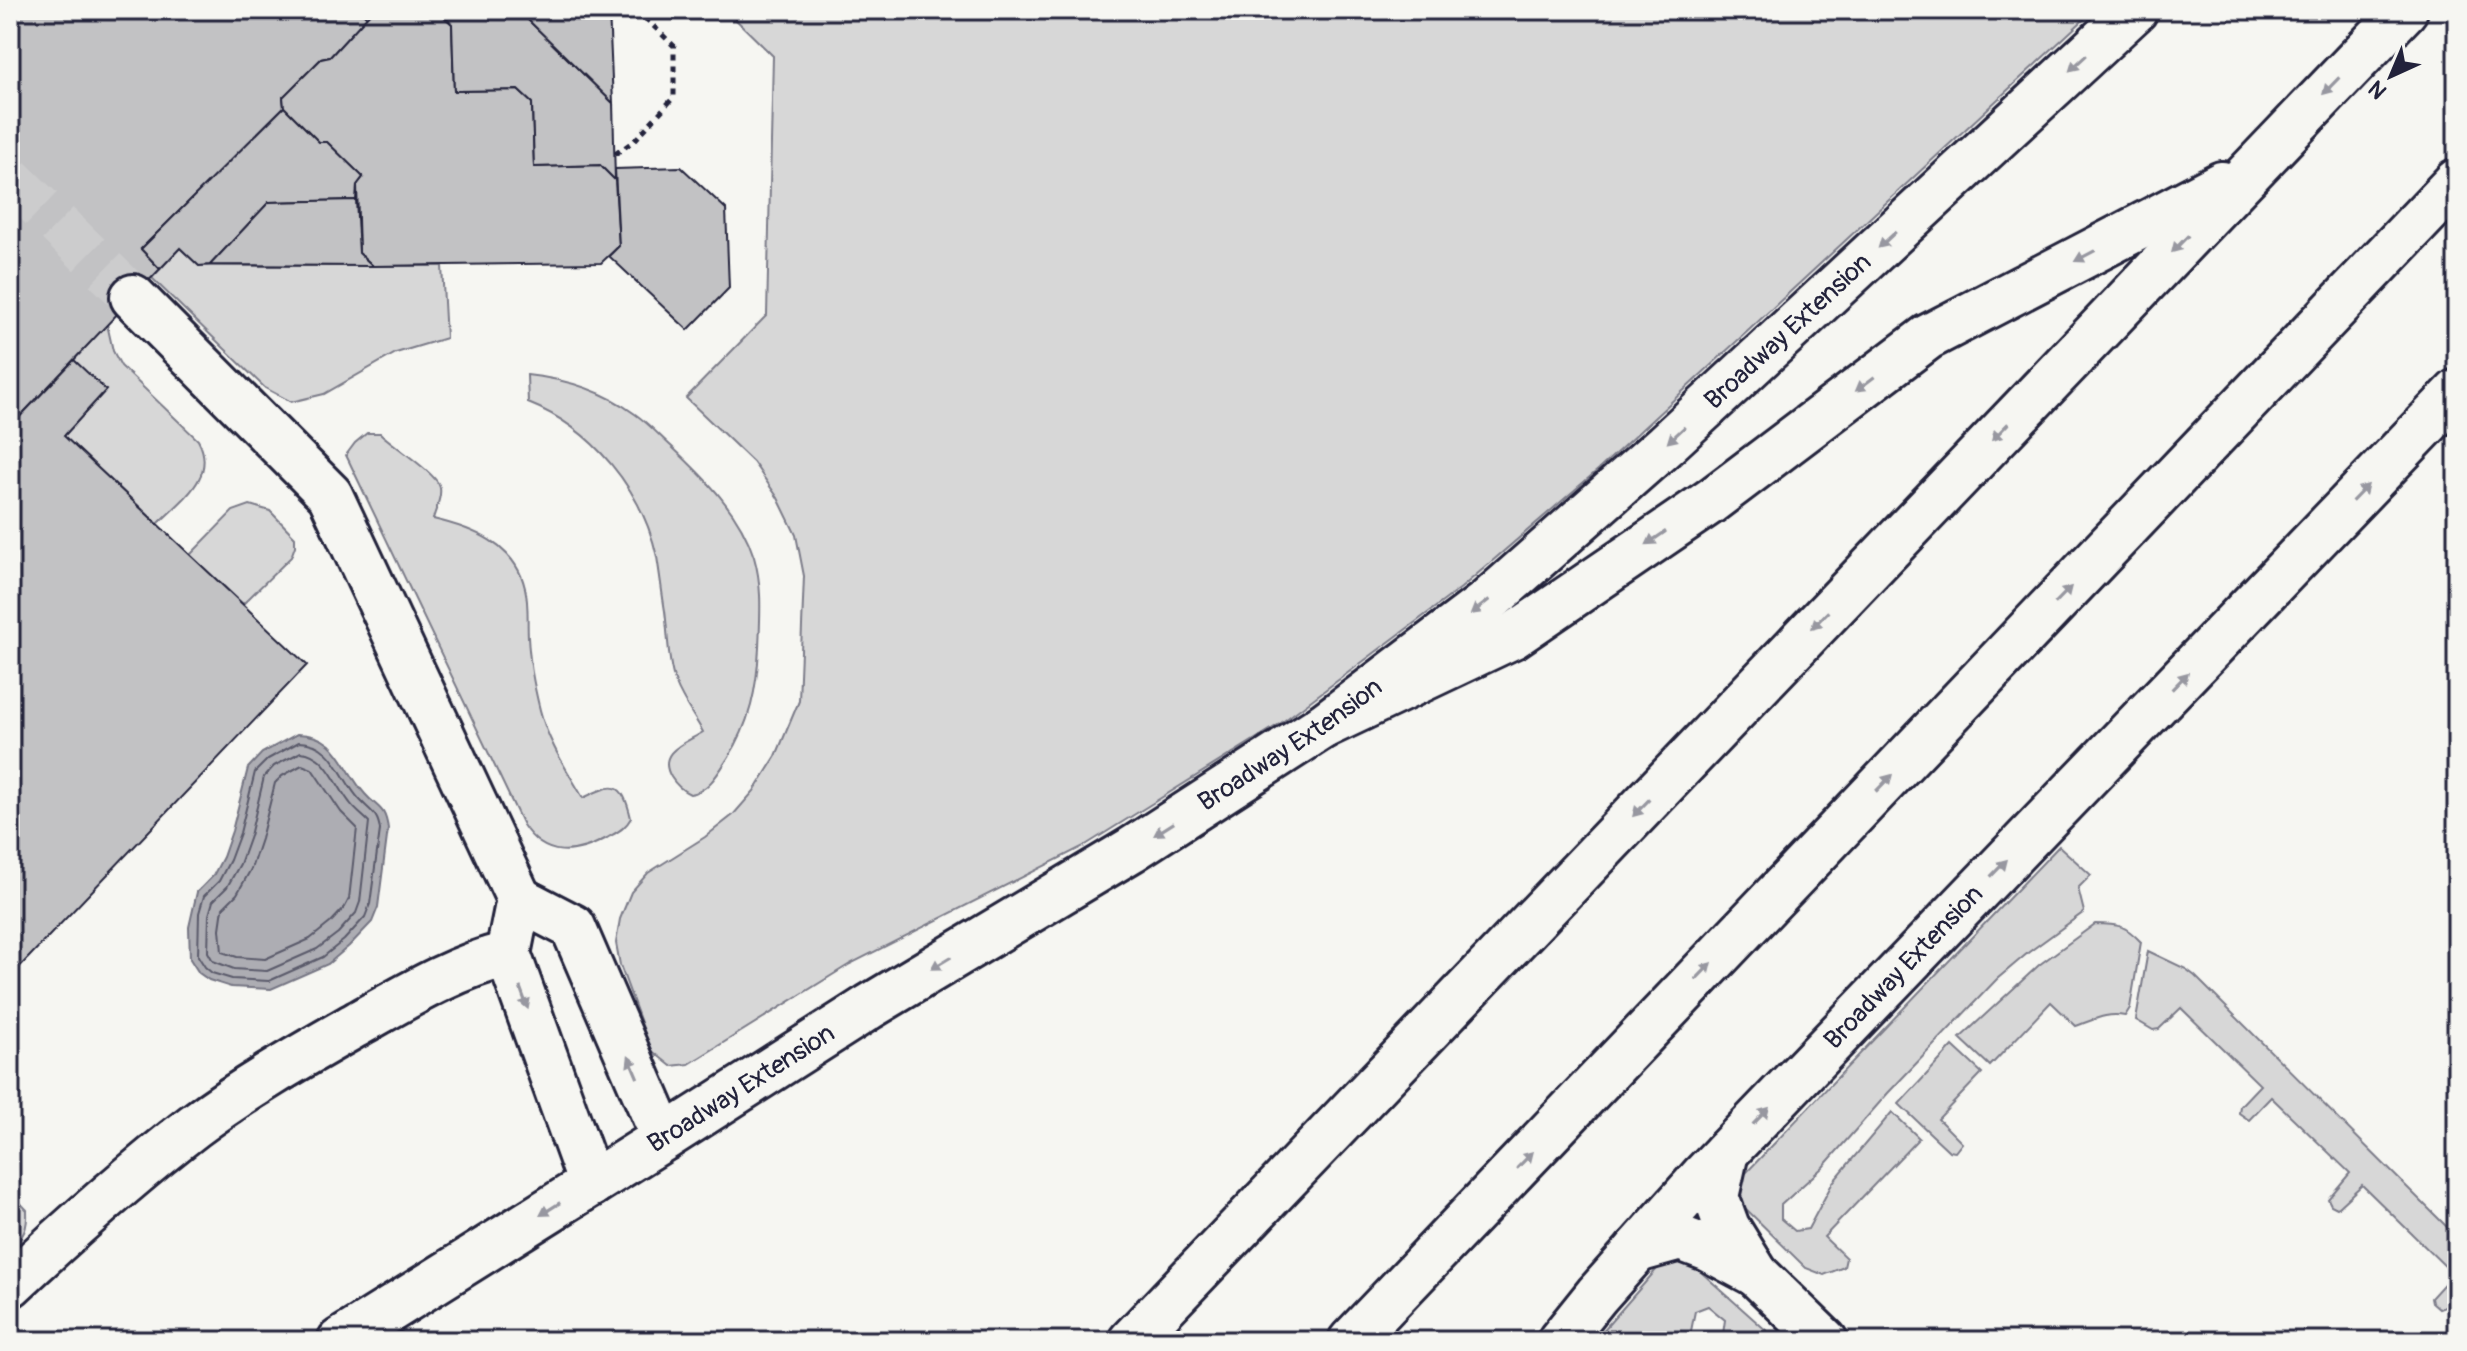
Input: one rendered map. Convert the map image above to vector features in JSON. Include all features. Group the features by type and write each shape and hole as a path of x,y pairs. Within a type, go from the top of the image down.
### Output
{"main road":[{"name":"Broadway Extension","path":"340,1341 869,1007 1131,850 1323,726 1487,602 1606,498 2135,10"},
{"path":"1131,1341 2405,10"},
{"path":"1323,726 1513,636 1711,501 1928,337 2253,168"},
{"path":"1351,1341 2457,181"},
{"path":"133,297 330,495 519,899 508,954 591,1184"},
{"name":"Broadway Extension","path":"1560,1341 1726,1152 2457,392"},
{"path":"519,899 573,927 664,1138"},
{"path":"10,1285 147,1164 197,1124 257,1084 436,981 475,962 508,954"},
{"path":"1726,1152 1716,1197 1727,1227 1756,1274 1825,1341"},
{"path":"1388,1341 1471,1216"},
{"path":"1637,1250 1680,1238 1709,1249 1756,1274"}],"path":[{"path":"615,154 634,141 674,97 674,46 637,10"}],"shaded area":[{"path":"726,10 2094,10 1599,469 1461,588 1281,723 1084,846 850,964 689,1064 671,1066 651,1050 620,965 616,943 620,919 631,892 648,873 705,837 733,815 754,791 776,756 799,701 804,576 796,535 778,498 753,462 686,398 767,315 773,56"},
{"path":"180,248 199,266 442,266 446,338 396,353 324,394 291,402 265,388 152,278"},
{"path":"107,324 113,351 121,366 198,440 203,453 200,477 194,487 158,524 64,436 105,391 74,360"},
{"path":"527,375 584,387 640,418 709,483 731,511 748,541 760,591 759,648 754,691 736,745 721,769 702,790 690,794 679,787 667,768 667,761 675,749 703,732 673,676 657,557 640,508 611,464 593,445 573,428 528,403"},
{"path":"367,433 380,433 438,482 440,496 433,519 477,533 502,549 512,560 525,588 531,664 548,733 583,798 602,789 615,788 620,791 631,818 617,832 595,844 561,851 541,844 523,825 346,455"},
{"path":"250,505 270,511 295,537 295,546 291,557 243,604 190,555 233,511"},
{"path":"2059,846 2091,875 2078,888 2084,912 1997,979 1888,1093 1823,1167 1781,1205 1781,1219 1795,1231 1808,1229 1833,1182 1892,1112 1919,1138 1824,1237 1846,1258 1844,1267 1824,1275 1806,1268 1742,1205 1738,1195 1744,1175"},
{"path":"2095,924 2121,927 2141,942 2130,1008 2125,1016 2106,1016 2076,1026 2051,1002 1990,1066 1960,1038 2039,965"},
{"path":"2148,951 2195,976 2457,1237 2457,1294 2445,1307 2439,1309 2431,1298 2453,1274 2362,1185 2337,1208 2331,1205 2328,1199 2350,1173 2271,1097 2249,1120 2239,1113 2240,1106 2260,1085 2181,1008 2159,1029 2153,1030 2136,1020"},
{"path":"1953,1046 1982,1073 1938,1119 1962,1143 1955,1152 1949,1151 1899,1104"},
{"path":"10,1192 27,1210 27,1216 24,1232 10,1249"},
{"path":"1683,1260 1692,1264 1778,1341 1709,1341 1723,1334 1725,1320 1708,1306 1695,1311 1689,1341 1594,1341 1662,1264"}],"water":[{"path":"297,734 311,736 331,746 357,784 385,816 388,829 378,907 372,922 328,964 271,989 231,987 209,980 199,973 190,959 189,927 197,892 213,876 223,857 248,768 262,753"}],"building":[{"path":"10,10 360,10 367,17 330,57 321,59 283,97 284,107 141,249 160,269 10,427"},
{"path":"437,10 452,24 454,91 518,90 532,103 534,167 600,165 615,180 619,246 601,263 373,266 359,253 357,185 363,177 327,142 319,142 284,107 283,97 321,59 330,57 372,11"},
{"path":"437,10 518,10 613,103 615,180 600,165 534,167 532,103 518,90 454,91 452,24"},
{"path":"518,10 609,10 613,103"},
{"path":"284,107 319,142 327,142 363,177 357,185 356,200 269,202 210,265 199,266 180,248 160,269 141,249"},
{"path":"681,167 726,209 729,288 688,330 609,256 619,246 615,169"},
{"path":"356,200 359,253 373,266 210,265 269,202"},
{"path":"74,360 106,390 64,436 307,665 10,977 10,427"}],"tunnel":[{"path":"10,178 133,297"}]}
